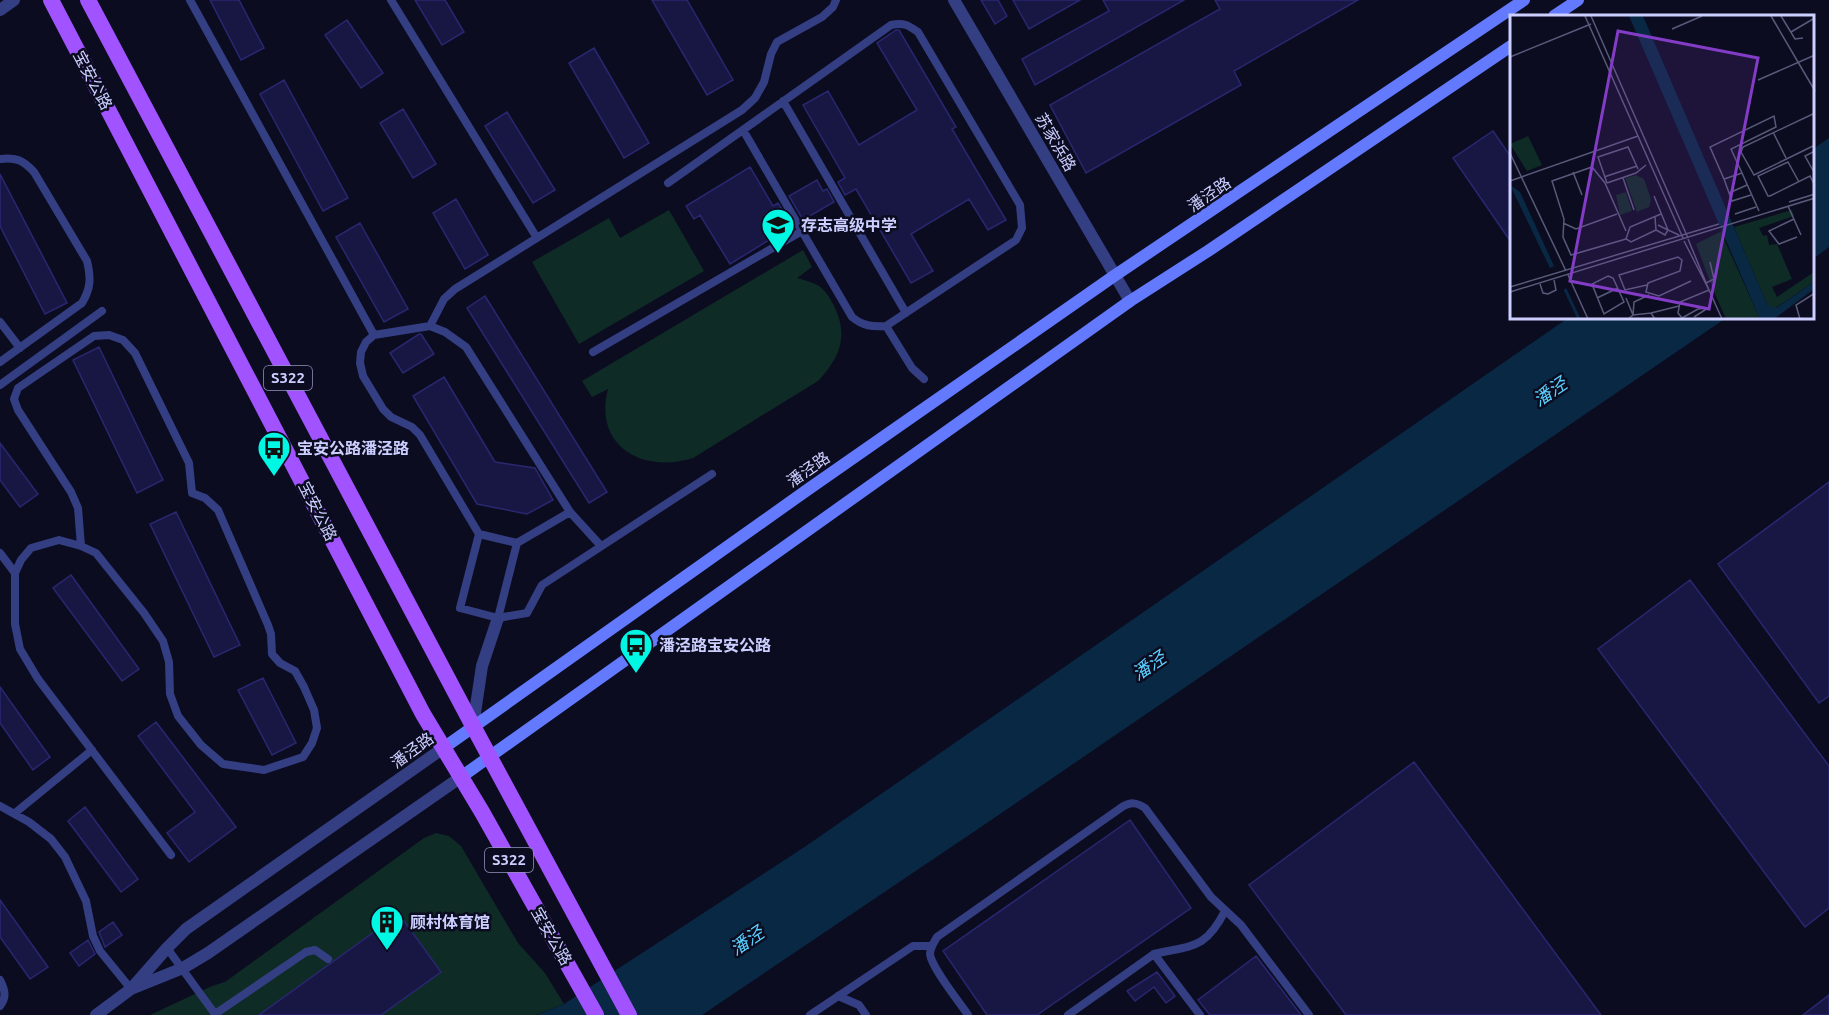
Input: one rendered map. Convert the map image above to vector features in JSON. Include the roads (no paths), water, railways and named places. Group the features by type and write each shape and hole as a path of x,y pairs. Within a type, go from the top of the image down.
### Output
{"main road":[{"name":"宝安公路","path":"51,0 442,749 461,777 596,1015"},
{"name":"宝安公路","path":"88,0 489,756 630,1015"},
{"name":"潘泾路","path":"442,749 1114,276 1524,0"},
{"path":"1556,15 1578,0"},
{"name":"潘泾路","path":"461,777 1130,301 1208,251 1510,47"}],"street":[{"path":"0,10 14,0"},
{"name":"苏家浜路","path":"954,0 1130,301"},
{"path":"473,726 482,666 498,618"},
{"name":"潘泾路","path":"96,1015 131,989 186,929 442,749"},
{"name":"潘泾路","path":"131,989 183,968 461,777"}],"lane":[{"path":"190,0 374,335"},
{"path":"391,0 537,238"},
{"path":"430,326 444,299 455,289 742,110 755,98 764,82 771,54 777,42 822,17 833,7 836,0"},
{"path":"668,183 891,25 900,23 907,24 918,32 1020,205 1022,228 1016,240 886,326 871,327 860,324 852,317 743,130"},
{"path":"783,101 906,313"},
{"path":"0,159 14,157 24,162 34,172 87,261 91,278 88,292 82,303 0,362"},
{"path":"593,352 802,231"},
{"path":"0,385 102,311"},
{"path":"0,322 20,348"},
{"path":"601,546 570,512 466,347 445,332 430,326 374,335 366,342 361,352 360,363 363,376 383,409 391,417 412,427 420,435 479,534 460,608 498,618 527,613 542,585 712,474"},
{"path":"886,326 912,368 924,379"},
{"path":"81,546 78,508 71,492 18,410 14,399 18,388 33,377 94,336 109,335 123,340 135,354 189,463 192,493 205,498 218,510 268,625 272,654 280,663 295,671 314,710 317,728 312,743 303,757 264,770 223,764 201,745 178,716 170,694 169,662 163,641 144,613 96,553 59,540 31,548 21,560 15,573 15,624 20,649 38,679 171,855"},
{"path":"479,534 518,543 570,512"},
{"path":"498,618 518,543"},
{"path":"0,554 15,573"},
{"path":"15,813 92,750"},
{"path":"968,1015 934,965 930,955 937,937 1129,803 1136,803 1145,808 1211,897 1241,925 1309,1015"},
{"path":"0,806 15,813 51,839 65,857 86,901 93,936 99,951 131,989"},
{"path":"1068,1015 1154,954 1196,945 1217,928 1226,911"},
{"path":"810,1015 913,946 932,946"},
{"path":"167,948 215,1014 306,952 315,950 328,959"},
{"path":"1154,954 1200,1015"},
{"path":"0,980 4,989 4,1000 0,1006"},
{"path":"838,996 858,1005 866,1015"}],"water":[{"path":"1829,138 1829,247 1814,258 1814,148"},
{"name":"潘泾","path":"1565,320 1723,320 702,1015 537,1015 564,1004 806,846"}],"place":[{"name":"存志高级中学","path":"778,254"},
{"name":"宝安公路潘泾路","path":"274,477"},
{"name":"潘泾路宝安公路","path":"636,674"},
{"name":"顾村体育馆","path":"387,951"}]}
